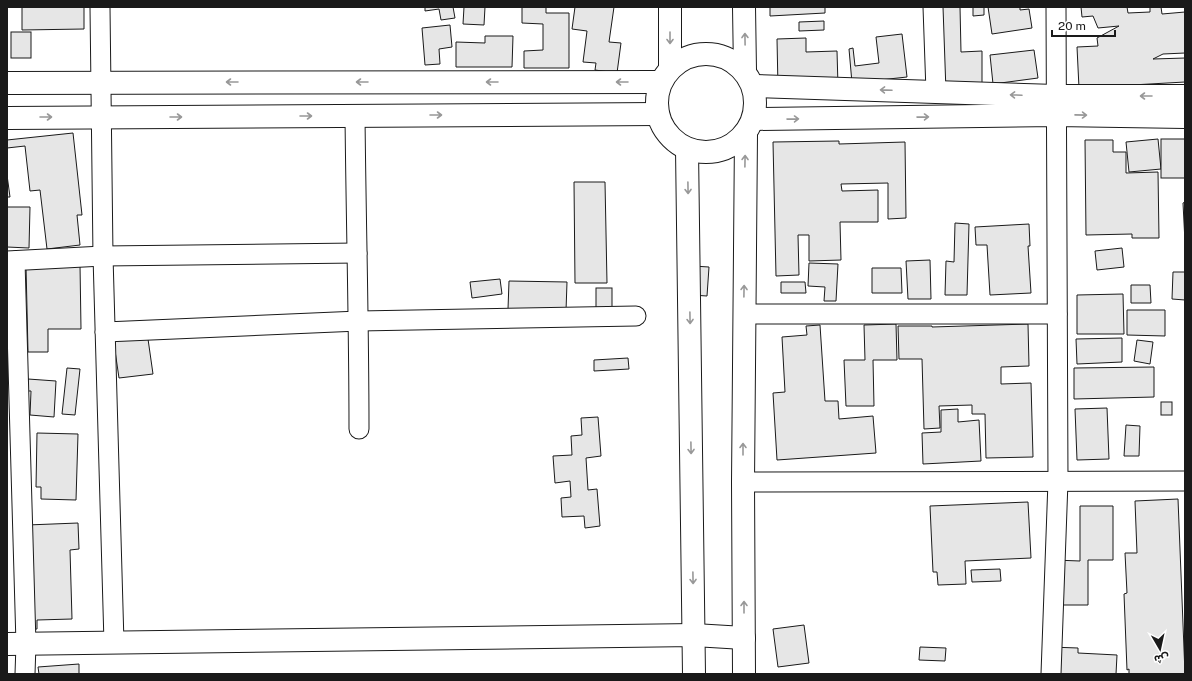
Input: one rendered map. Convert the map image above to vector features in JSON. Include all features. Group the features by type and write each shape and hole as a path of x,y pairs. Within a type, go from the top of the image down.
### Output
{"street":[{"path":"100,7 103,256 114,643"},
{"path":"670,7 666,76 657,98 658,114 664,128 674,141 688,149 703,153 719,151 734,145 750,126 1185,96"},
{"path":"744,7 749,79 756,103 750,126 744,314 744,674"},
{"path":"933,7 936,92"},
{"path":"1051,674 1058,481 1056,7"},
{"path":"7,83 666,76 684,59 700,54 717,54 732,60 749,79 936,92 1185,117"},
{"path":"7,118 658,114"},
{"path":"355,116 359,321 359,429"},
{"path":"688,149 694,674"},
{"path":"25,674 16,644 11,261 103,256 357,253"},
{"path":"744,314 1057,314"},
{"path":"105,332 359,321 636,316"},
{"path":"743,482 1185,481"},
{"path":"16,644 694,634 744,638"}],"building":[{"path":"22,7 84,7 84,29 22,30"},
{"path":"425,7 453,7 455,18 441,20 439,9 425,11"},
{"path":"464,7 485,7 484,25 463,24"},
{"path":"522,7 546,7 546,13 569,13 569,68 524,68 524,51 543,50 543,24 522,23"},
{"path":"575,7 614,7 609,42 621,43 617,73 595,70 596,63 583,62 587,31 572,29"},
{"path":"770,7 825,7 825,13 770,16"},
{"path":"933,7 960,7 961,52 982,51 982,85 937,86"},
{"path":"973,7 984,7 984,15 973,16"},
{"path":"988,7 1020,7 1020,10 1029,9 1032,28 992,34"},
{"path":"1081,7 1127,7 1128,13 1150,12 1150,7 1161,7 1162,14 1185,12 1185,53 1163,54 1153,59 1185,58 1185,82 1079,88 1077,47 1098,46 1097,38 1119,26 1098,28 1093,16 1082,17"},
{"path":"824,21 824,30 799,31 799,22"},
{"path":"450,25 452,47 439,49 440,64 425,65 422,28"},
{"path":"11,32 31,32 31,58 11,58"},
{"path":"902,34 907,77 852,83 849,49 853,48 855,66 879,63 876,37"},
{"path":"485,36 513,36 512,67 456,67 456,42 485,43"},
{"path":"806,38 806,52 837,51 838,86 778,88 777,39"},
{"path":"1034,50 1038,78 993,84 990,55"},
{"path":"73,133 82,215 77,215 80,245 47,249 40,190 30,191 25,146 7,148 7,140"},
{"path":"1158,139 1161,169 1129,172 1126,142"},
{"path":"1161,139 1185,139 1185,178 1161,178"},
{"path":"1085,140 1113,140 1113,152 1126,152 1126,173 1158,172 1159,238 1132,238 1132,234 1086,235"},
{"path":"839,141 839,144 905,142 906,218 888,219 888,183 841,184 842,191 878,190 878,222 840,222 841,260 809,261 809,235 798,235 799,275 776,276 773,142"},
{"path":"7,175 10,197 7,197"},
{"path":"574,182 605,182 607,283 575,283"},
{"path":"1185,202 1185,242 1183,203"},
{"path":"7,207 30,207 29,248 7,247"},
{"path":"955,223 969,224 967,295 945,295 946,261 954,262"},
{"path":"1029,224 1030,246 1028,246 1031,293 990,295 987,245 976,245 975,227"},
{"path":"1122,248 1124,267 1097,270 1095,251"},
{"path":"930,260 931,299 908,299 906,261"},
{"path":"809,263 838,264 836,301 824,301 825,287 808,286"},
{"path":"80,265 81,329 48,329 48,352 28,352 26,266"},
{"path":"693,266 709,267 707,296 692,295"},
{"path":"872,268 901,268 902,293 872,293"},
{"path":"1173,272 1185,272 1185,300 1172,299"},
{"path":"500,279 502,294 472,298 470,282"},
{"path":"509,281 567,282 566,311 508,309"},
{"path":"781,282 805,282 806,293 781,293"},
{"path":"1131,285 1150,285 1151,303 1131,303"},
{"path":"596,288 612,288 612,308 596,308"},
{"path":"1123,294 1124,334 1077,334 1077,295"},
{"path":"1127,310 1165,310 1165,336 1127,335"},
{"path":"896,324 897,360 873,360 874,406 846,406 844,360 865,360 864,325"},
{"path":"1028,324 1029,366 1001,367 1001,384 1031,383 1033,457 986,458 985,414 972,414 972,405 939,406 940,428 924,429 922,359 899,359 898,326 932,327"},
{"path":"820,325 825,401 838,401 839,419 873,416 876,453 777,460 773,393 785,392 782,337 807,335 806,326"},
{"path":"147,332 153,374 119,378 113,337"},
{"path":"1122,338 1122,362 1077,364 1076,339"},
{"path":"1137,340 1153,342 1150,364 1134,361"},
{"path":"628,358 629,369 594,371 594,360"},
{"path":"1154,367 1154,397 1074,399 1074,368"},
{"path":"67,368 80,369 75,415 62,414"},
{"path":"28,379 56,381 54,417 30,415 31,391 27,391"},
{"path":"1161,402 1172,402 1172,415 1161,415"},
{"path":"1107,408 1109,459 1077,460 1075,409"},
{"path":"958,409 958,422 979,420 981,461 923,464 922,433 941,432 941,410"},
{"path":"598,417 601,456 586,458 588,490 597,489 600,526 585,528 584,516 562,517 561,498 571,497 570,481 555,483 553,456 572,455 571,436 582,435 581,418"},
{"path":"1126,425 1140,426 1139,456 1124,456"},
{"path":"37,433 78,434 76,500 41,499 41,487 36,487"},
{"path":"1178,499 1185,674 1129,674 1129,669 1127,670 1124,594 1127,593 1125,553 1137,553 1135,501"},
{"path":"1028,502 1031,558 965,561 966,584 938,585 937,572 933,572 930,506"},
{"path":"1080,506 1113,506 1113,560 1088,560 1088,605 1054,605 1054,560 1080,561"},
{"path":"78,523 79,549 70,550 72,619 37,620 37,629 19,630 27,525"},
{"path":"1000,569 1001,581 972,582 971,570"},
{"path":"804,625 809,663 778,667 773,629"},
{"path":"920,647 946,648 945,661 919,660"},
{"path":"1050,647 1078,648 1078,653 1117,655 1116,674 1049,674"},
{"path":"79,664 79,674 39,674 38,667"}]}
